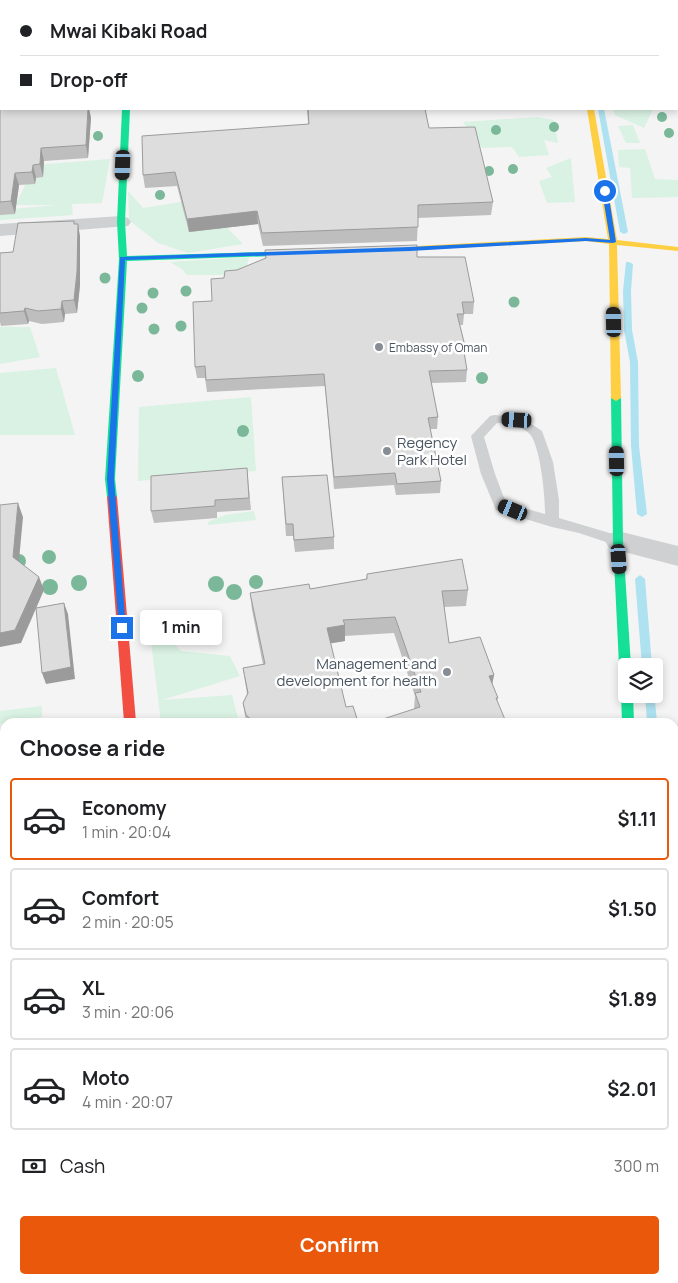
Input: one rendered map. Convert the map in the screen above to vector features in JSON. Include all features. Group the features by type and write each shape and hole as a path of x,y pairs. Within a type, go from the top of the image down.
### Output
{"street":[{"path":"126,110 121,222 122,259 110,479 130,718"},
{"path":"590,110 613,242 618,541 624,658"},
{"path":"0,230 121,222"},
{"path":"372,250 586,240 678,249"},
{"path":"122,259 315,253"},
{"path":"618,541 678,556"},
{"path":"627,703 628,718"}],"lane":[{"path":"552,522 552,500 548,472 537,434 517,420 494,419 477,436 488,474 501,506 525,515 552,522 582,528 618,541"}],"green space":[{"path":"613,110 653,110 644,128 615,115"},
{"path":"537,117 554,120 558,143 544,140 549,155 519,157 512,147 482,148 463,122"},
{"path":"633,125 640,143 626,143 618,126"},
{"path":"645,149 655,179 678,180 678,197 632,198 630,168 619,167 618,150"},
{"path":"571,158 575,202 547,203 539,181 552,177 546,168"},
{"path":"110,159 102,203 72,204 73,215 0,220 0,210 57,205 16,205 34,165"},
{"path":"128,191 143,208 199,199 243,244 188,253 158,243 129,220"},
{"path":"249,257 245,275 187,275 182,269 170,262"},
{"path":"0,327 30,327 40,357 0,364"},
{"path":"56,368 75,435 0,435 0,373"},
{"path":"251,397 256,471 138,481 139,407"},
{"path":"254,511 256,520 208,525 208,522 225,515"},
{"path":"148,617 181,651 230,656 240,676 162,700 232,695 238,718 161,718"},
{"path":"42,706 42,717 0,718 0,711"}],"building":[{"path":"0,110 88,110 86,145 41,148 40,164 33,165 32,172 15,173 11,201 0,202"},
{"path":"308,110 425,110 429,128 475,127 493,202 418,205 418,227 262,233 257,211 187,219 175,172 143,175 142,136 309,124"},
{"path":"74,221 74,224 78,224 77,272 74,300 62,301 61,309 38,311 25,308 24,311 0,313 0,253 13,252 18,223"},
{"path":"417,245 417,257 465,257 474,302 462,302 464,314 457,314 465,346 463,346 467,370 429,371 438,417 428,418 441,481 397,484 395,473 334,477 324,374 206,380 205,366 195,367 193,302 212,301 211,279 224,278 225,271 237,270 266,258 265,250"},
{"path":"247,468 249,498 215,500 215,506 151,511 151,476"},
{"path":"327,475 334,537 294,540 293,524 286,524 282,477"},
{"path":"18,503 13,557 39,577 15,630 0,633 0,505"},
{"path":"462,559 468,590 442,591 449,643 480,637 494,675 489,676 504,718 386,718 420,707 415,693 421,692 395,617 343,620 345,625 327,628 346,707 353,706 357,718 249,718 246,715 243,703 248,693 243,668 265,664 250,593 309,584 310,589 367,579 367,574"},
{"path":"64,603 71,667 42,673 36,608"}],"waterway":[{"path":"601,110 624,232"},
{"path":"629,264 627,291 628,330 634,362 635,446 642,514"},
{"path":"640,579 646,658"},
{"path":"651,703 652,718"}],"traffic: fast":[{"path":"112,497 110,479 123,259 121,222 126,110"},
{"path":"123,259 302,253"},
{"path":"616,398 618,541 624,658"},
{"path":"627,703 628,718"}],"traffic: slow":[{"path":"590,110 613,242 616,398"},
{"path":"380,250 586,239 678,249"}],"traffic: jam":[{"path":"112,497 130,718"}],"place":[{"name":"Embassy of Oman","path":"379,347"},
{"name":"Regency Park Hotel","path":"387,451"},
{"name":"Management and development for health","path":"447,672"}],"route":[{"path":"122,628 110,479 122,259 410,249 586,240 613,242 605,191"}]}
